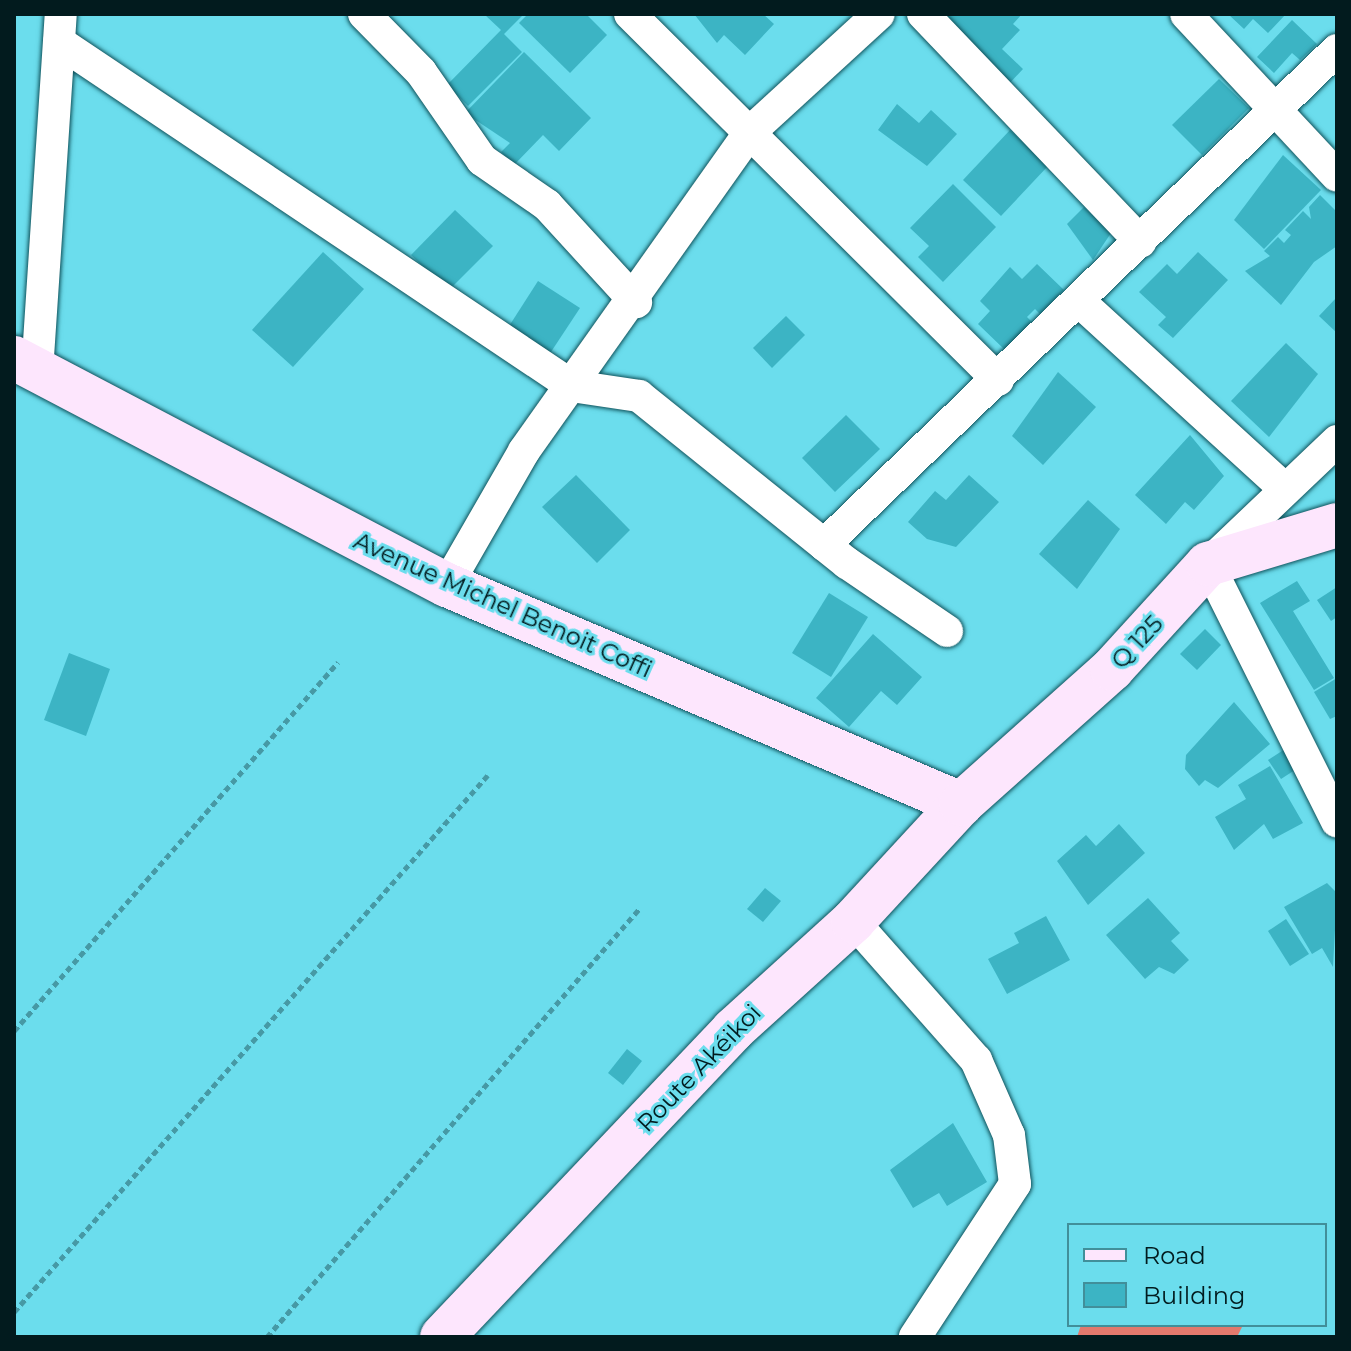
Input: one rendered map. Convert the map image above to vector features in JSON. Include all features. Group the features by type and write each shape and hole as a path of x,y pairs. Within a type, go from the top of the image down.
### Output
{"street":[{"path":"364,14 421,72 482,160 547,205 636,302"},
{"path":"630,14 998,380"},
{"path":"447,585 524,451 636,302 749,133 879,14"},
{"path":"923,14 1141,242"},
{"path":"1186,14 1277,105 1337,176"},
{"path":"25,365 60,28 572,386 639,396 824,545 947,631"},
{"path":"824,545 1080,302 1277,105 1337,50"},
{"path":"1080,302 1285,489"},
{"name":"Avenue Michel Benoit Coffi","path":"25,365 447,585 961,804"},
{"path":"1208,564 1337,441"},
{"path":"1208,564 1337,525"},
{"path":"1208,564 1337,822"},
{"name":"Q 125","path":"961,804 1112,669 1208,564"},
{"name":"Route Akéikoi","path":"442,1337 733,1030 853,921 961,804"},
{"path":"853,921 976,1060 1009,1135 1015,1184 915,1337"}],"path":[{"path":"14,1031 338,662"},
{"path":"14,1312 488,775"},
{"path":"267,1337 639,909"}],"shaded area":[{"path":"1080,1327 1242,1327 1237,1337 1077,1337"}],"building":[{"path":"484,14 524,14 504,34 522,52 468,106 447,85 501,30"},
{"path":"528,14 586,14 607,35 570,73 519,23"},
{"path":"694,14 763,14 774,24 745,55 724,35 717,43"},
{"path":"937,14 1022,14 1013,24 1020,30 1002,49 1023,69 1006,87"},
{"path":"1228,14 1286,14 1268,33 1253,19 1244,29"},
{"path":"1292,20 1317,44 1300,60 1292,53 1274,73 1257,57"},
{"path":"524,52 591,118 559,151 543,135 514,165 501,152 510,143 465,113"},
{"path":"1219,79 1249,108 1202,155 1172,125"},
{"path":"897,104 919,123 931,110 957,134 927,166 878,130"},
{"path":"1010,130 1048,166 1001,216 963,180"},
{"path":"1283,155 1321,190 1264,249 1234,220"},
{"path":"953,184 996,227 943,282 918,257 929,246 910,228"},
{"path":"1320,195 1337,212 1337,246 1314,262 1281,305 1245,271 1270,256 1264,251 1278,237 1284,243 1291,235 1285,230 1303,211 1311,219 1309,207"},
{"path":"1084,207 1111,233 1093,260 1067,224"},
{"path":"455,210 493,246 448,291 411,255"},
{"path":"323,252 364,289 293,367 252,330"},
{"path":"1198,252 1228,280 1173,338 1158,325 1166,317 1139,292 1167,264 1177,274"},
{"path":"1037,264 1064,290 1040,314 1035,309 1027,317 1032,322 1005,350 978,324 990,311 980,301 1010,267 1022,279"},
{"path":"538,281 580,308 545,361 504,334"},
{"path":"1337,297 1337,333 1319,316"},
{"path":"786,316 805,335 772,368 753,348"},
{"path":"1286,343 1318,374 1269,437 1231,401"},
{"path":"1058,372 1096,407 1043,465 1012,436"},
{"path":"846,415 880,449 835,492 802,458"},
{"path":"1190,435 1224,476 1194,510 1185,502 1166,524 1135,495"},
{"path":"576,475 630,530 597,563 542,507"},
{"path":"969,475 999,502 956,547 927,539 908,522 935,491 946,500"},
{"path":"1088,500 1120,529 1077,589 1039,554"},
{"path":"1297,581 1310,601 1293,611 1334,678 1314,690 1260,603"},
{"path":"1337,587 1337,617 1331,621 1317,600"},
{"path":"829,593 868,617 831,677 792,653"},
{"path":"1205,629 1221,645 1197,670 1180,654"},
{"path":"873,634 922,677 897,705 881,691 849,727 816,698"},
{"path":"69,653 110,669 86,736 44,720"},
{"path":"1337,678 1337,716 1330,719 1314,692"},
{"path":"1234,702 1270,744 1218,788 1205,780 1199,786 1185,769 1186,755"},
{"path":"1285,749 1298,768 1281,779 1268,760"},
{"path":"1270,766 1303,823 1273,839 1264,824 1234,850 1215,817 1246,799 1238,785"},
{"path":"1119,824 1145,853 1088,905 1057,861 1086,835 1096,846"},
{"path":"1327,883 1337,893 1333,967 1322,948 1312,954 1284,907"},
{"path":"765,888 781,901 763,922 747,909"},
{"path":"1148,898 1180,933 1171,941 1189,960 1174,974 1159,967 1145,979 1106,935"},
{"path":"1046,916 1070,960 1007,994 988,959 1019,943 1014,933"},
{"path":"1286,919 1309,954 1290,966 1268,931"},
{"path":"627,1049 642,1061 623,1085 608,1073"},
{"path":"953,1123 987,1182 947,1206 939,1193 913,1208 890,1170"}]}
